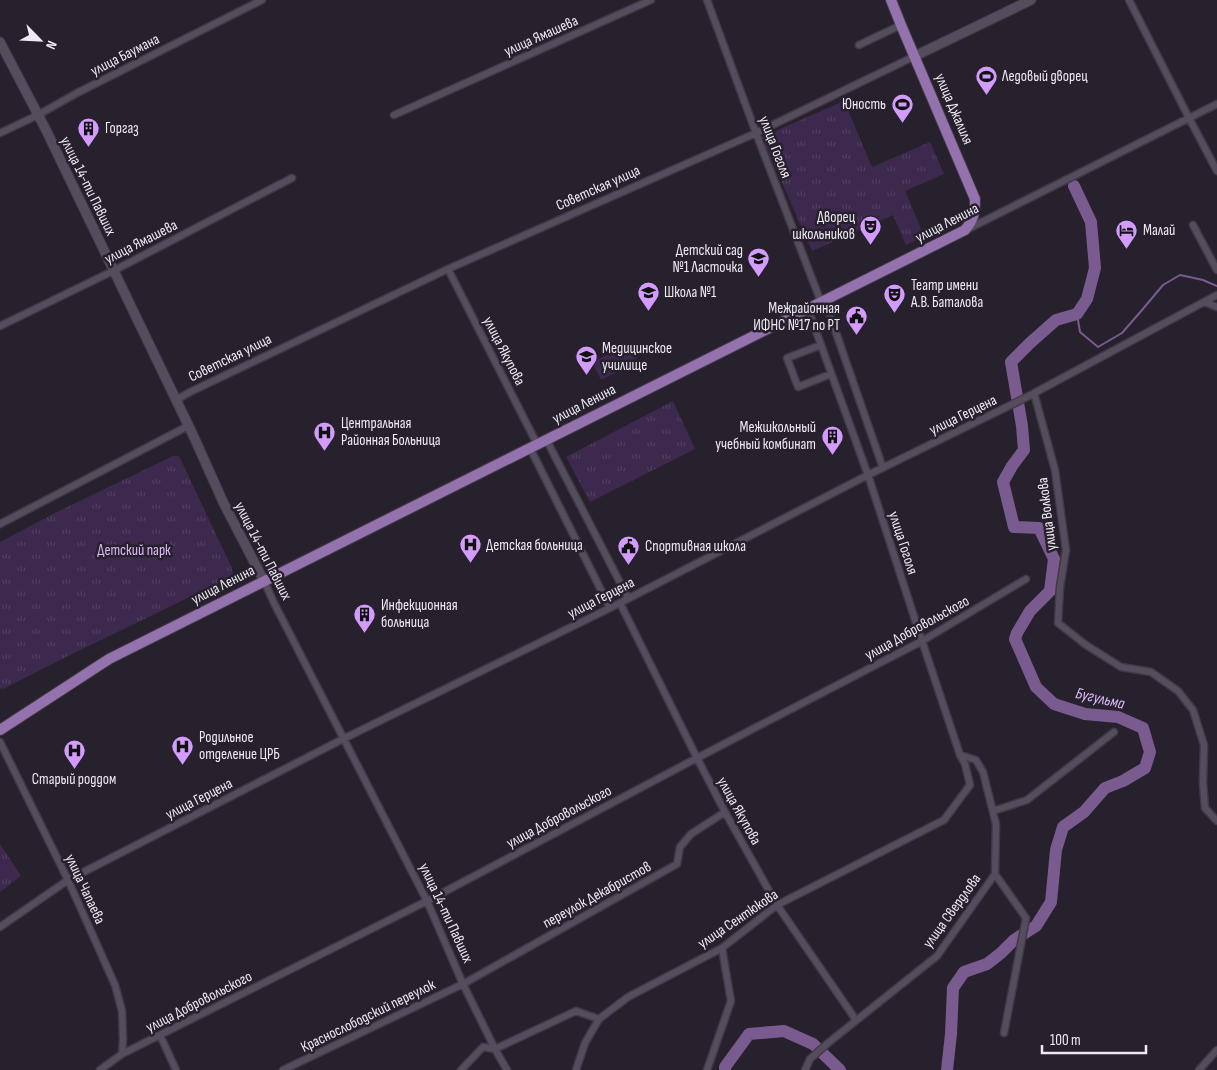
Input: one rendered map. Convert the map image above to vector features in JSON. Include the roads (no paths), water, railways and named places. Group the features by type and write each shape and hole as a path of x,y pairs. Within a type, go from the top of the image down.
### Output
{"main road":[{"name":"улица Джалиля","path":"891,0 976,199 972,221 965,230"},
{"name":"улица Ленина","path":"0,730 109,659 965,230"}],"street":[{"name":"улица Баумана","path":"0,133 38,116 77,93 262,0"},
{"name":"улица Ямашева","path":"394,115 651,0"},
{"name":"улица Гоголя","path":"707,0 756,133 823,301 883,468"},
{"name":"Советская улица","path":"176,400 448,269 756,133 1031,0"},
{"path":"1129,0 1217,171"},
{"path":"859,45 901,25"},
{"name":"улица 14-ти Павших","path":"0,42 176,400 224,504 427,901 463,984 507,1070"},
{"name":"улица Ленина","path":"965,230 1217,104"},
{"name":"улица Ямашева","path":"0,326 113,271 292,178"},
{"path":"1193,225 1217,270"},
{"name":"улица Якупова","path":"448,269 538,444"},
{"name":"улица Герцена","path":"0,927 68,880 343,738 610,608 868,475 1012,405 1216,296"},
{"path":"1205,302 1217,307"},
{"name":"улица Гоголя","path":"808,309 868,475 922,642 965,764 970,785"},
{"path":"821,345 787,358 798,387 831,374"},
{"name":"улица Волкова","path":"1034,393 1055,470 1066,550 1060,587 1058,623 1086,645 1121,666 1150,672 1178,692 1193,710 1204,745 1203,784 1205,808 1217,821"},
{"path":"0,524 188,426"},
{"path":"538,444 628,598"},
{"path":"538,444 610,608"},
{"name":"улица Добровольского","path":"100,1070 122,1054 427,901 697,758 922,642 1026,579"},
{"name":"улица Якупова","path":"620,603 725,812 777,905 856,1020"},
{"path":"993,811 1027,800 1114,732"},
{"name":"улица Чапаева","path":"0,742 68,880 115,985 122,1011 122,1054"},
{"name":"улица Свердлова","path":"805,1070 810,1059 828,1043 937,956 995,874 996,824 983,772 976,760 960,754"},
{"name":"улица Сентюкова","path":"599,1019 628,997 722,948 777,905 944,820 970,785"},
{"name":"переулок Декабристов","path":"463,984 677,864 680,847 691,834 725,812"},
{"path":"995,874 1026,918 1004,1033"},
{"path":"707,1070 731,1001 722,948"},
{"name":"Краснослободский переулок","path":"283,1070 463,984"},
{"path":"461,1070 483,1047 495,1048 576,1010 599,1019 585,1043 576,1070"},
{"path":"160,1035 176,1070"},
{"path":"1199,1070 1217,1050"}],"waterway":[{"name":"Бугульма","path":"947,1070 953,988 964,972 987,964 1014,940 1036,926 1051,902 1056,850 1063,827 1084,812 1105,788 1123,781 1145,768 1150,752 1143,728 1118,717 1085,714 1054,704 1036,687 1015,639 1030,611 1050,591 1054,559 1039,528 1014,527 1003,482 1024,450 1022,426 1011,362 1056,320 1077,314 1087,299 1095,268 1091,222 1074,186"},
{"path":"1077,314 1080,332 1098,347 1122,333 1163,285 1180,275 1203,280 1217,286"},
{"name":"Бугульма","path":"725,1070 725,1067 749,1034 784,1031 813,1044 840,1070"}],"place":[{"name":"Ледовый дворец","path":"986,95"},
{"name":"Юность","path":"902,123"},
{"name":"Горгаз","path":"89,147"},
{"name":"Дворец школьников","path":"871,245"},
{"name":"Малай","path":"1127,249"},
{"name":"Детский сад №1 Ласточка","path":"759,278"},
{"name":"Школа №1","path":"648,311"},
{"name":"Театр имени А.В. Баталова","path":"895,313"},
{"name":"Межрайонная ИФНС №17 по РТ","path":"856,336"},
{"name":"Медицинское училище","path":"586,376"},
{"name":"Центральная Районная Больница","path":"325,451"},
{"name":"Межшкольный учебный комбинат","path":"832,455"},
{"name":"Детская больница","path":"470,564"},
{"name":"Спортивная школа","path":"629,565"},
{"name":"Инфекционная больница","path":"365,633"},
{"name":"Родильное отделение ЦРБ","path":"183,765"},
{"name":"Старый роддом","path":"74,770"}],"park label":[{"name":"Детский парк","path":"134,550"}]}
